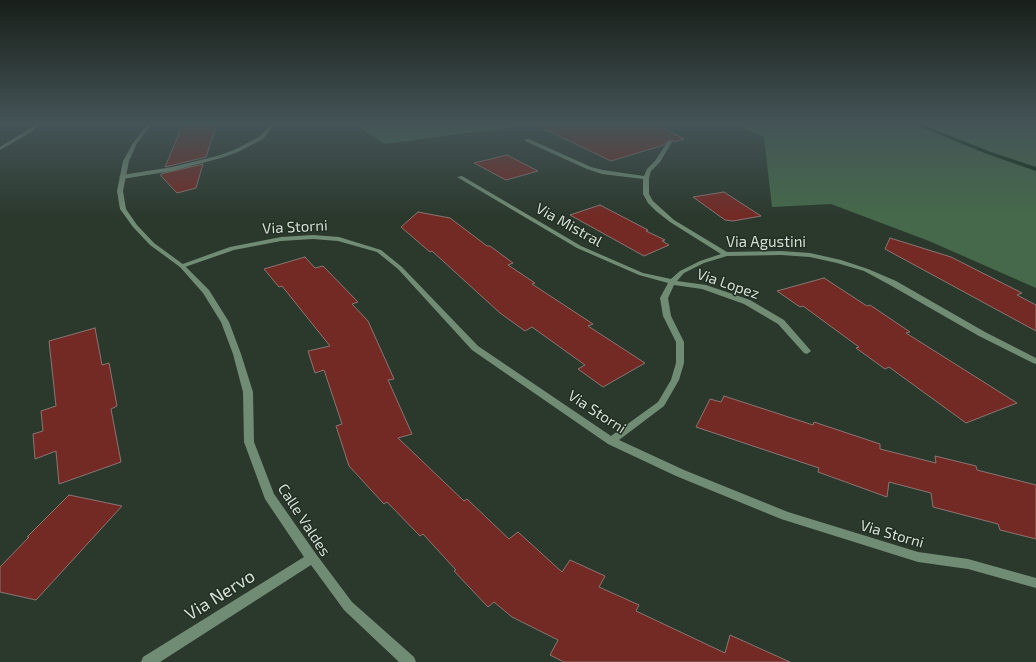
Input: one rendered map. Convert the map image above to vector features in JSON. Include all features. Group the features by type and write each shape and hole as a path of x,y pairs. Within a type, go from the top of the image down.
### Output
{"street":[{"name":"Calle Valdes","path":"129,155 122,177 120,191 123,209 135,226 152,244 182,266 206,292 225,322 237,354 248,392 249,442 269,496 312,558 348,606 409,662"},
{"path":"122,177 172,169 225,155"},
{"path":"561,155 595,170 646,178"},
{"path":"662,155 658,162 649,170 646,178 646,194 650,202 672,220 726,254"},
{"name":"Via Mistral","path":"460,177 579,247 641,274 672,282"},
{"name":"Via Storni","path":"182,266 232,248 281,239 313,237 339,239 379,251 400,268 475,348 612,441 680,473 785,516 918,557 968,564 1036,583"},
{"name":"Via Agustini","path":"612,441 662,404 674,380 680,362 680,342 667,316 664,298 672,282 682,272 702,262 726,254 781,253 810,255 839,261 866,270 894,283 982,334 1036,361"},
{"name":"Via Lopez","path":"672,282 703,287 747,302 781,322 807,351"},
{"name":"Via Nervo","path":"148,662 312,558"}],"green space":[{"path":"766,155 1036,155 1036,288 929,241 831,204 772,207"}],"building":[{"path":"170,155 207,155 206,157 165,167"},
{"path":"507,155 538,171 506,180 474,163"},
{"path":"598,155 631,155 611,161"},
{"path":"203,164 196,188 177,193 161,176 161,174"},
{"path":"724,192 761,216 733,221 725,220 693,197"},
{"path":"600,205 648,230 646,231 665,240 662,241 669,245 644,256 570,215"},
{"path":"418,212 450,218 487,246 490,246 513,263 508,265 535,283 532,284 593,324 588,326 645,363 603,387 578,369 585,365 532,327 525,331 500,313 432,251 430,252 401,227"},
{"path":"890,238 951,257 1022,293 1017,295 1036,305 1036,331 885,249"},
{"path":"305,257 315,268 323,266 358,302 352,304 368,321 394,379 388,380 412,434 398,438 464,501 467,499 509,539 518,532 562,572 570,560 605,576 599,587 639,605 636,611 725,653 730,635 790,662 564,662 550,655 558,640 512,617 494,602 488,607 454,571 456,570 423,534 420,536 387,502 384,504 349,466 336,426 342,424 324,370 315,373 308,351 330,346 282,286 279,287 264,269"},
{"path":"824,278 867,306 870,305 910,332 906,333 1017,403 966,423 889,367 885,369 856,348 859,347 803,306 800,307 777,291"},
{"path":"95,328 102,365 109,363 117,406 111,409 121,462 59,484 56,451 35,459 33,434 43,431 41,411 56,406 49,341"},
{"path":"724,396 813,425 814,422 880,444 880,449 936,463 935,456 976,466 977,470 1036,485 1036,539 1000,530 998,524 933,507 931,493 889,482 887,497 818,472 819,468 696,427 710,399 721,402"},
{"path":"69,495 122,506 36,600 0,592 0,567 29,537 27,537"}],"waterway":[{"path":"995,155 1036,169"}]}
